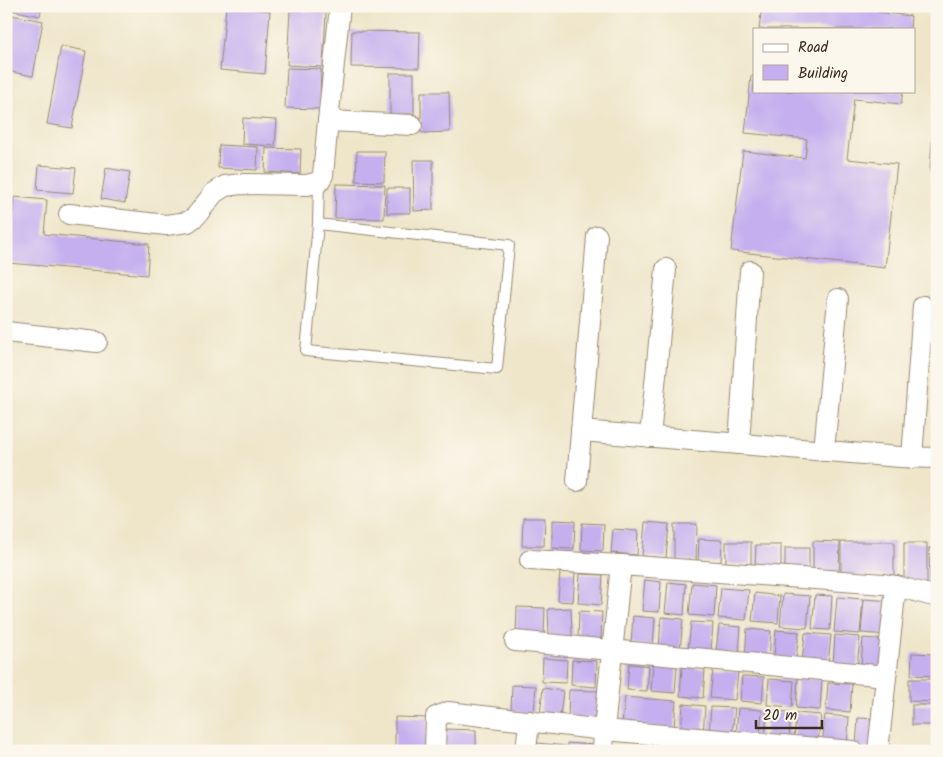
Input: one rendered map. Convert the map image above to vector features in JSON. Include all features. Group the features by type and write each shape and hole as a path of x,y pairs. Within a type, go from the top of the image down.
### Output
{"street":[{"path":"69,214 166,225 188,222 196,216 214,193 226,186 241,184 307,185 319,182 322,175 340,6"},
{"path":"328,121 412,125"},
{"path":"577,481 597,236"},
{"path":"650,437 666,269"},
{"path":"738,444 750,271"},
{"path":"824,451 838,299"},
{"path":"912,458 923,306"},
{"path":"6,332 97,342"},
{"path":"581,431 912,458 937,458"},
{"path":"530,560 896,586 937,597"},
{"path":"603,751 621,565"},
{"path":"878,751 896,586"},
{"path":"515,642 886,676"},
{"path":"435,751 436,717 448,712 604,730 686,744 853,751"},
{"path":"526,751 529,721"}],"lane":[{"path":"318,224 509,245 497,368 306,351 318,224 319,182"}],"building":[{"path":"6,6 42,6 40,16 6,9"},
{"path":"762,6 878,6 877,12 911,16 910,28 759,28"},
{"path":"226,7 270,11 265,74 220,70"},
{"path":"290,10 326,12 323,67 287,65"},
{"path":"6,14 43,21 33,76 6,71"},
{"path":"352,31 420,32 419,68 351,67"},
{"path":"61,46 86,51 72,128 47,124"},
{"path":"287,68 321,69 320,109 285,108"},
{"path":"390,73 414,73 414,114 390,114"},
{"path":"751,76 753,76 753,92 903,92 901,104 854,99 847,159 897,164 885,268 731,251 743,151 805,158 807,139 745,133"},
{"path":"421,92 449,92 450,132 421,133"},
{"path":"243,118 277,120 275,146 242,144"},
{"path":"933,126 937,126 937,173 930,172"},
{"path":"219,145 258,147 257,170 218,168"},
{"path":"266,148 301,149 300,174 265,172"},
{"path":"357,151 385,151 384,182 356,181"},
{"path":"413,160 433,160 433,210 414,211"},
{"path":"39,165 76,168 73,193 37,190"},
{"path":"106,168 130,172 125,203 101,199"},
{"path":"336,184 385,185 384,219 335,218"},
{"path":"387,188 410,188 410,213 387,213"},
{"path":"14,197 47,200 44,234 149,244 147,275 8,263"},
{"path":"523,518 545,518 544,546 522,546"},
{"path":"552,520 575,521 574,549 552,548"},
{"path":"645,522 669,524 666,558 642,556"},
{"path":"582,523 604,524 603,551 581,550"},
{"path":"674,524 697,524 696,561 674,560"},
{"path":"613,529 638,531 637,555 611,553"},
{"path":"699,539 722,540 721,562 698,561"},
{"path":"813,541 840,542 839,573 813,572"},
{"path":"726,542 751,542 751,564 726,564"},
{"path":"841,542 894,542 894,576 841,576"},
{"path":"904,543 927,543 927,587 904,588"},
{"path":"756,545 781,545 781,566 755,566"},
{"path":"937,547 937,584 930,585 929,548"},
{"path":"785,548 809,548 809,570 785,570"},
{"path":"560,572 575,573 573,602 558,601"},
{"path":"580,574 603,575 601,605 578,603"},
{"path":"645,580 661,582 659,612 642,611"},
{"path":"668,582 686,584 684,615 665,613"},
{"path":"692,583 716,585 714,617 689,615"},
{"path":"721,588 749,590 746,620 718,618"},
{"path":"755,593 780,596 778,623 752,621"},
{"path":"783,594 810,596 807,628 780,626"},
{"path":"815,595 832,596 830,630 812,629"},
{"path":"837,597 863,599 860,634 834,632"},
{"path":"864,599 892,601 889,635 861,633"},
{"path":"517,607 545,608 544,635 516,634"},
{"path":"571,608 572,637 549,637 548,609"},
{"path":"579,611 602,612 601,639 578,639"},
{"path":"633,616 655,618 653,646 631,644"},
{"path":"661,617 683,619 680,651 659,649"},
{"path":"691,622 713,623 711,652 688,650"},
{"path":"719,625 741,627 739,653 716,651"},
{"path":"747,629 771,631 769,659 745,657"},
{"path":"776,630 799,632 796,659 774,657"},
{"path":"805,633 831,635 828,665 802,663"},
{"path":"835,635 860,637 857,667 833,665"},
{"path":"863,638 889,640 887,669 861,667"},
{"path":"912,653 937,654 937,676 911,675"},
{"path":"543,658 567,660 566,683 542,682"},
{"path":"572,660 597,661 596,687 571,685"},
{"path":"629,664 649,666 647,691 627,690"},
{"path":"653,664 677,666 675,693 651,691"},
{"path":"682,667 705,669 703,698 680,696"},
{"path":"713,669 738,672 735,700 710,698"},
{"path":"742,676 764,677 762,703 740,701"},
{"path":"798,678 822,680 820,710 796,708"},
{"path":"769,679 794,681 792,707 767,705"},
{"path":"909,679 937,679 937,702 909,701"},
{"path":"828,683 852,684 850,712 826,710"},
{"path":"512,685 536,686 534,713 511,712"},
{"path":"543,688 563,691 560,717 540,715"},
{"path":"569,690 598,691 597,719 568,717"},
{"path":"625,697 676,701 674,729 622,725"},
{"path":"683,704 705,706 703,735 681,733"},
{"path":"912,705 937,705 937,725 912,725"},
{"path":"711,707 735,708 732,735 709,734"},
{"path":"738,708 762,710 760,737 736,735"},
{"path":"767,711 791,712 789,740 765,738"},
{"path":"796,713 821,715 818,743 794,741"},
{"path":"825,715 849,717 847,748 822,746"},
{"path":"395,717 428,718 428,751 395,751"},
{"path":"858,718 879,719 877,748 856,747"},
{"path":"443,729 476,730 476,751 442,751"},
{"path":"537,743 565,746 565,751 536,751"},
{"path":"567,743 594,745 594,751 567,751"},
{"path":"615,747 645,749 645,751 614,751"}]}
